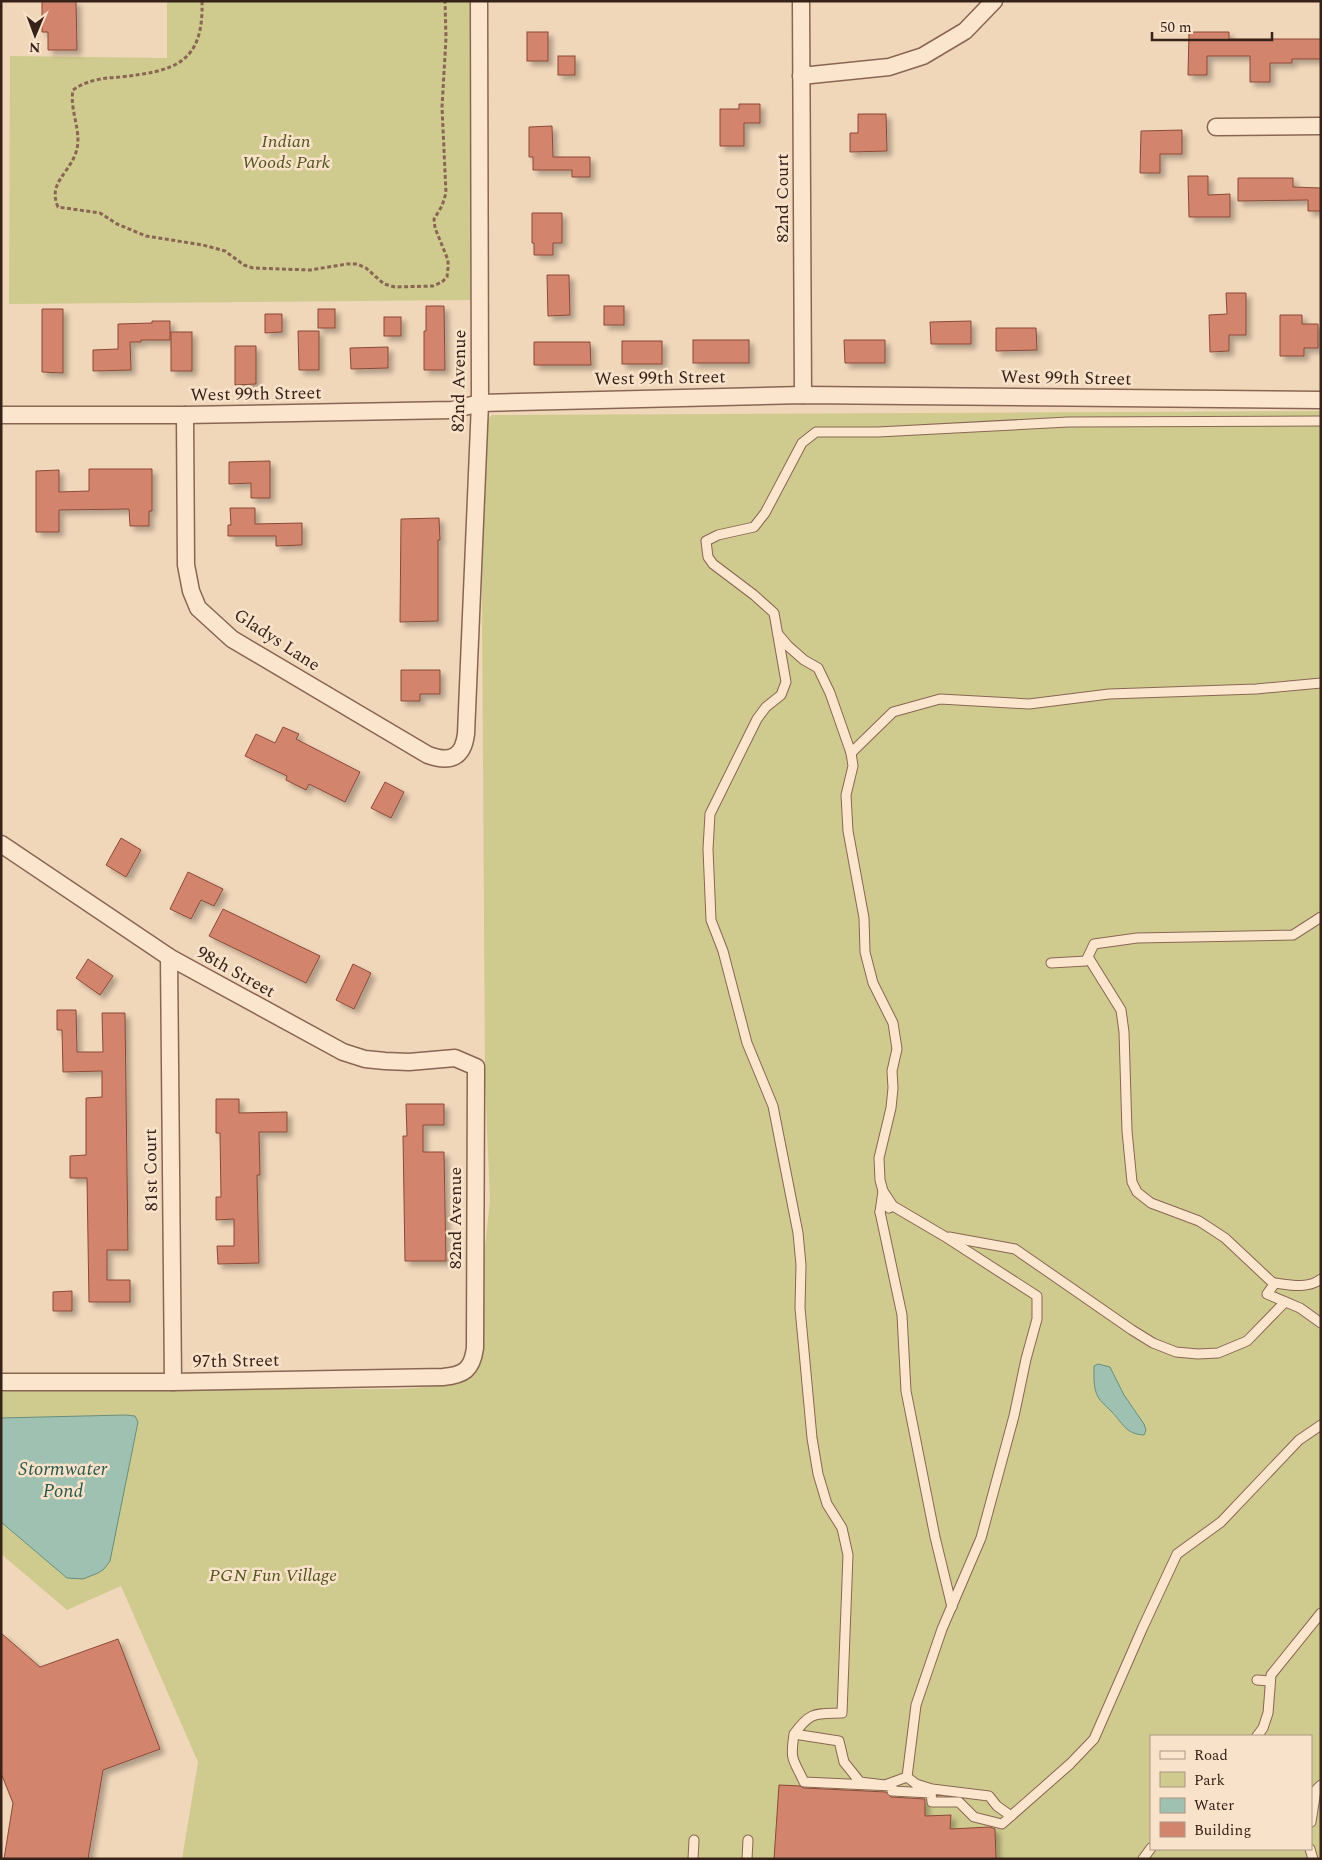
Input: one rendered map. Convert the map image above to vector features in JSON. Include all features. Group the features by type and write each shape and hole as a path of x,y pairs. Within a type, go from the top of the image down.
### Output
{"street":[{"name":"82nd Avenue","path":"455,757 462,751 466,734 480,403 479,1"},
{"name":"82nd Court","path":"801,1 803,395"},
{"path":"801,76 889,67 924,56 965,31 994,1"},
{"path":"1216,127 1321,126"},
{"name":"West 99th Street","path":"1,415 185,415 452,410 480,403 803,395 1321,400"},
{"name":"Gladys Lane","path":"185,415 186,564 191,592 198,608 232,639 428,754 445,759 455,757"},
{"name":"98th Street","path":"1,844 169,957 343,1052 365,1059 385,1062 455,1058 476,1066"},
{"name":"81st Court","path":"169,957 173,1382"},
{"name":"82nd Avenue","path":"468,1368 472,1363 475,1348 476,1066"},
{"name":"97th Street","path":"1,1382 173,1382 443,1377 458,1375 468,1368"}],"lane":[{"path":"1321,421 1077,422 878,432 816,432 802,443 765,513 754,527 718,535 706,541 708,557 713,564 754,595 774,613 786,682 781,696 766,707 757,719 710,814 708,875 711,920 723,951 747,1043 773,1106 798,1233 801,1265 800,1308 811,1429 818,1474 827,1504 842,1528 848,1555 842,1713 815,1714 802,1724 794,1734 791,1754 794,1765 804,1782 892,1786 892,1791 931,1793 932,1802 959,1802 974,1817 1002,1824 1070,1764 1094,1739 1177,1554 1221,1522 1299,1440 1321,1425"},
{"path":"776,631 788,646 804,660 818,668 830,693 851,753 852,769"},
{"path":"851,753 893,712 940,699 1029,704 1109,694 1256,689 1321,684"},
{"path":"866,738 852,769 846,795 848,831 864,918 865,952 873,983 893,1024 897,1049 892,1071 891,1108 879,1158 880,1180 883,1191 893,1206 944,1236 1037,1296 1038,1302 1037,1319 1026,1358 1014,1416 981,1538 942,1629 916,1705 907,1777"},
{"path":"1051,963 1086,961 1094,944 1137,938 1294,935 1321,917"},
{"path":"1088,957 1121,1010 1124,1032 1126,1131 1132,1182 1137,1192 1151,1203 1199,1221 1225,1238 1274,1284"},
{"path":"883,1191 880,1212 902,1315 906,1391 934,1537 952,1608"},
{"path":"880,1212 884,1199 889,1208 893,1206"},
{"path":"944,1236 1015,1249 1153,1343 1176,1352 1218,1353 1247,1341 1285,1302"},
{"path":"1321,1278 1315,1283 1296,1286 1275,1282 1267,1294 1300,1308 1321,1324"},
{"path":"1259,1735 1264,1728 1268,1713 1271,1675 1321,1612"},
{"path":"1257,1680 1270,1681"},
{"path":"794,1734 839,1742 844,1762 860,1782 884,1785 907,1777"},
{"path":"907,1777 916,1784 932,1789 989,1796 997,1806 1011,1816"},
{"path":"1312,1816 1316,1790 1321,1785"},
{"path":"693,1859 694,1840"},
{"path":"747,1859 748,1840"}],"path":[{"path":"202,1 201,26 194,48 184,60 160,72 97,79 80,85 73,90 71,101 79,143 75,155 54,189 54,198 58,207 100,213 117,224 146,236 203,245 225,251 244,265 254,268 310,270 357,264 366,268 384,284 395,286 433,286 442,282 447,276 448,260 435,228 434,219 442,206 446,193 442,107 446,38 444,1"}],"green space":[{"name":"Indian Woods Park","path":"167,1 472,1 475,300 9,304 10,56 167,58"},
{"name":"PGN Fun Village","path":"1321,411 1321,1859 182,1859 198,1762 121,1586 67,1610 1,1554 1,1390 400,1389 449,1385 460,1381 483,1266 490,1200 485,1082 481,445 486,420 492,415"}],"water":[{"path":"1098,1364 1110,1367 1124,1395 1144,1424 1146,1430 1144,1435 1128,1430 1098,1397 1095,1386 1094,1366"},
{"name":"Stormwater Pond","path":"135,1416 138,1422 110,1561 98,1573 83,1579 67,1578 1,1522 1,1418"}],"building":[{"path":"42,1 76,1 77,50 48,50 48,32 42,32"},
{"path":"527,32 548,32 548,61 527,61"},
{"path":"1189,32 1229,32 1229,39 1321,39 1321,59 1292,59 1292,63 1270,63 1270,82 1250,82 1250,56 1207,56 1207,75 1188,75"},
{"path":"558,56 575,56 575,75 558,75"},
{"path":"739,104 760,104 760,123 744,123 744,146 720,146 720,109 739,109"},
{"path":"858,114 886,114 887,151 850,152 850,133 858,133"},
{"path":"552,126 553,157 590,157 590,177 572,177 572,170 533,170 533,157 529,157 529,127"},
{"path":"1182,130 1182,154 1160,154 1160,173 1140,173 1141,131"},
{"path":"1188,176 1208,176 1208,195 1230,194 1230,217 1189,217"},
{"path":"1238,178 1293,178 1293,187 1321,188 1321,211 1308,211 1308,200 1238,201"},
{"path":"532,213 562,213 562,243 553,243 553,255 534,255"},
{"path":"547,275 569,275 570,315 548,316"},
{"path":"1226,293 1246,293 1246,335 1229,335 1229,351 1210,352 1209,315 1227,314"},
{"path":"426,306 444,306 445,370 424,370"},
{"path":"604,306 624,306 624,325 604,325"},
{"path":"42,309 63,309 63,373 42,372"},
{"path":"318,309 335,309 335,328 318,328"},
{"path":"265,314 282,314 282,332 265,333"},
{"path":"1280,315 1302,315 1302,324 1318,324 1318,348 1304,348 1304,356 1280,356"},
{"path":"384,317 401,317 401,336 384,336"},
{"path":"152,321 170,321 170,340 130,342 131,370 93,371 93,350 118,349 118,324 152,323"},
{"path":"971,321 971,344 931,344 930,322"},
{"path":"996,328 1036,328 1037,350 996,351"},
{"path":"298,331 319,331 319,370 299,370"},
{"path":"171,332 192,332 192,371 171,371"},
{"path":"693,340 749,340 749,363 693,363"},
{"path":"844,340 885,340 885,363 845,363"},
{"path":"622,341 662,341 662,364 622,364"},
{"path":"534,342 590,342 591,365 534,365"},
{"path":"235,346 256,346 256,384 235,385"},
{"path":"388,347 388,368 351,369 350,348"},
{"path":"270,461 270,498 251,498 251,483 229,484 229,462"},
{"path":"89,469 152,469 152,511 149,511 149,526 130,526 129,509 59,510 59,532 36,532 36,471 59,470 59,492 89,491"},
{"path":"230,508 255,508 255,524 302,523 302,545 276,546 276,536 228,536 228,525 231,525"},
{"path":"439,518 438,621 400,622 401,519"},
{"path":"401,670 440,670 440,694 420,694 420,701 401,701"},
{"path":"283,727 299,734 296,739 360,772 345,802 309,784 306,790 286,780 287,776 245,756 256,734 275,743"},
{"path":"385,782 404,792 391,818 371,808"},
{"path":"121,838 141,850 126,877 106,865"},
{"path":"188,872 223,889 214,906 201,900 191,919 170,909"},
{"path":"223,909 320,956 306,983 209,936"},
{"path":"88,959 113,976 100,995 76,978"},
{"path":"353,964 371,973 354,1009 336,1000"},
{"path":"57,1010 76,1010 77,1052 103,1052 102,1013 125,1013 128,1250 107,1250 107,1280 130,1280 130,1302 89,1302 87,1178 70,1178 70,1156 86,1155 86,1098 102,1097 102,1071 63,1072 62,1030 57,1030"},
{"path":"216,1099 239,1099 239,1113 287,1112 287,1132 259,1132 260,1175 257,1175 259,1263 218,1264 217,1246 234,1246 234,1219 216,1220 216,1197 221,1197 220,1133 216,1133"},
{"path":"406,1104 444,1104 444,1125 423,1125 423,1152 444,1152 446,1261 405,1261 403,1136 407,1136"},
{"path":"72,1291 72,1311 53,1311 53,1292"},
{"path":"1,1633 40,1667 118,1639 160,1749 103,1770 88,1859 4,1859 13,1803 1,1773"},
{"path":"779,1785 886,1792 891,1797 925,1799 925,1816 951,1815 950,1829 990,1827 995,1829 996,1859 774,1859"}]}
